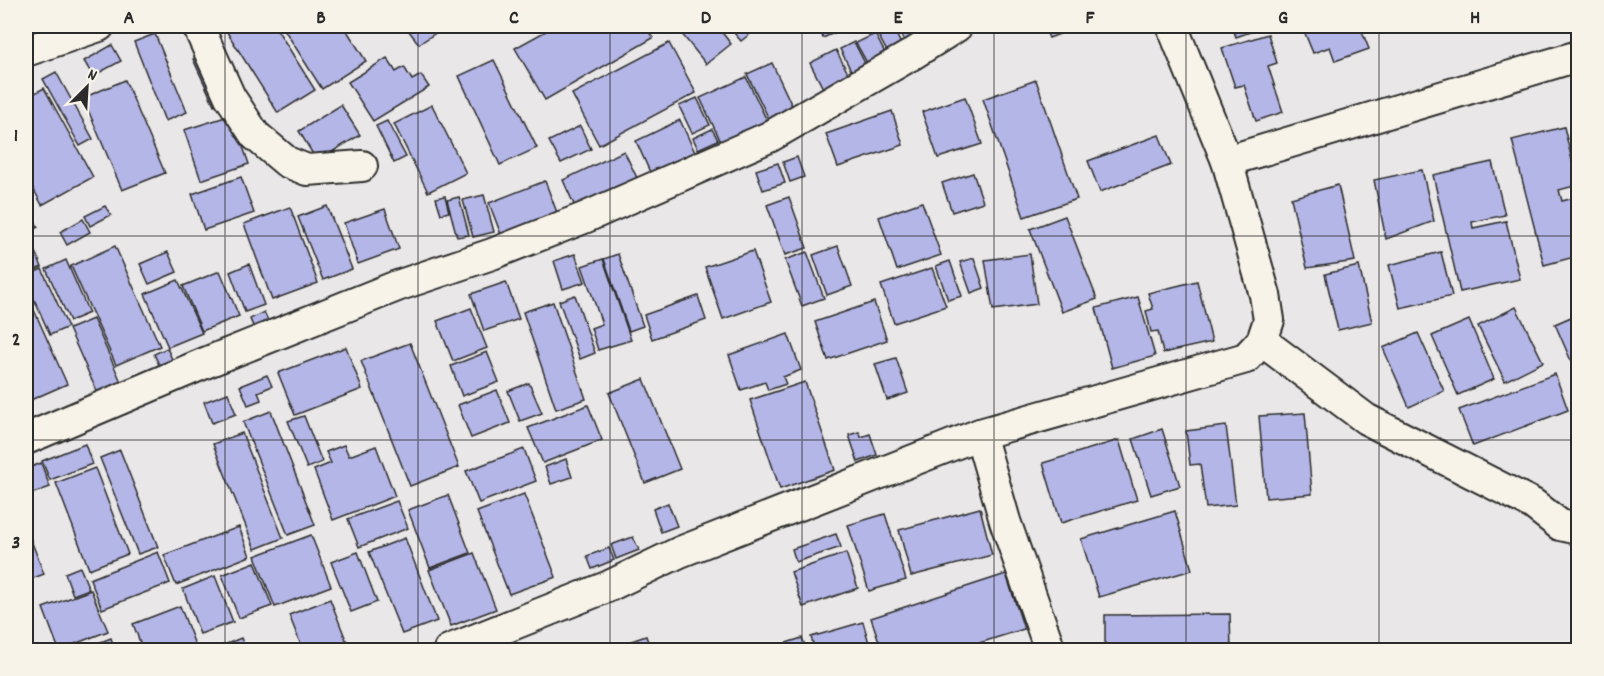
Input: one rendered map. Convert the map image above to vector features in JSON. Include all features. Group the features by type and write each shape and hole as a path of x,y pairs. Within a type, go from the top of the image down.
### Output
{"street":[{"path":"26,51 99,26"},
{"path":"198,26 230,97 255,135 287,162 307,170 362,166"},
{"path":"26,439 226,354 397,286 492,254 584,218 769,138 957,26"},
{"path":"449,651 607,587 680,552 980,434 1246,358 1262,340 1269,320 1265,294 1227,161 1172,26"},
{"path":"1227,161 1578,56"},
{"path":"1262,340 1366,419 1533,504 1560,525 1578,529"},
{"path":"980,434 1005,521 1050,651"}],"building":[{"path":"230,26 275,26 315,90 278,113 225,29"},
{"path":"282,26 344,26 366,61 322,89"},
{"path":"405,26 446,26 419,44"},
{"path":"555,26 645,26 653,38 545,100 515,48"},
{"path":"717,26 731,44 706,64 677,28"},
{"path":"728,26 757,26 759,27 741,41"},
{"path":"817,26 849,26 823,38"},
{"path":"892,26 902,46 888,53 877,33"},
{"path":"896,26 923,26 927,34 906,45"},
{"path":"1044,26 1068,26 1070,30 1049,38"},
{"path":"1232,26 1267,26 1236,37"},
{"path":"1302,26 1360,26 1369,49 1335,61 1330,47 1313,53"},
{"path":"155,34 187,112 165,121 134,42"},
{"path":"875,34 887,57 869,66 856,43"},
{"path":"1268,34 1277,63 1268,66 1283,112 1256,121 1244,85 1235,87 1222,48"},
{"path":"854,42 869,71 855,78 840,49"},
{"path":"669,43 696,93 599,145 572,94"},
{"path":"112,45 121,61 93,76 84,61"},
{"path":"836,50 853,83 827,96 810,63"},
{"path":"206,53 227,98 214,105 193,59"},
{"path":"387,58 396,72 404,67 412,80 421,75 429,87 373,121 348,82"},
{"path":"494,60 537,148 500,165 459,76"},
{"path":"772,63 793,108 769,119 747,74"},
{"path":"56,72 93,139 80,146 43,79"},
{"path":"746,77 768,123 722,144 700,98"},
{"path":"125,80 165,173 122,190 83,98"},
{"path":"1036,80 1077,199 1024,217 983,99"},
{"path":"44,88 93,177 42,205 26,175 26,98"},
{"path":"965,97 982,144 938,158 922,112"},
{"path":"697,98 710,125 692,133 679,106"},
{"path":"341,105 360,135 317,161 299,131"},
{"path":"432,105 466,173 428,192 394,124"},
{"path":"892,111 903,145 838,167 826,134"},
{"path":"232,115 249,164 201,180 184,130"},
{"path":"680,120 699,161 654,181 636,141"},
{"path":"387,121 406,157 394,163 376,126"},
{"path":"580,126 591,149 561,163 549,141"},
{"path":"1564,127 1578,185 1559,190 1562,201 1578,197 1578,256 1544,265 1512,140"},
{"path":"712,129 718,140 698,149 693,138"},
{"path":"1159,135 1171,165 1100,192 1088,161"},
{"path":"624,151 638,180 576,209 563,180"},
{"path":"797,157 804,177 790,182 783,162"},
{"path":"1492,162 1505,215 1472,222 1473,228 1506,221 1520,279 1460,292 1433,175"},
{"path":"778,163 785,183 763,190 756,170"},
{"path":"1422,170 1434,221 1386,239 1374,180"},
{"path":"973,173 983,202 952,212 942,183"},
{"path":"241,177 254,213 204,230 192,194"},
{"path":"545,181 558,215 502,237 489,203"},
{"path":"1338,185 1355,261 1307,268 1291,198"},
{"path":"484,195 494,232 473,237 463,200"},
{"path":"445,196 449,212 441,214 436,198"},
{"path":"459,197 469,235 457,237 447,200"},
{"path":"789,197 807,248 785,255 767,205"},
{"path":"922,202 941,255 897,270 879,217"},
{"path":"26,204 38,227 26,234"},
{"path":"105,206 111,215 90,226 85,216"},
{"path":"327,206 352,269 323,280 298,217"},
{"path":"290,207 318,283 272,300 244,224"},
{"path":"385,209 399,249 358,264 344,223"},
{"path":"1065,216 1097,299 1062,312 1030,229"},
{"path":"83,219 90,232 67,245 60,232"},
{"path":"31,243 42,267 26,274 26,245"},
{"path":"115,246 160,346 116,365 71,266"},
{"path":"838,246 852,286 827,295 813,255"},
{"path":"753,251 771,302 723,319 705,267"},
{"path":"168,252 177,272 149,284 140,264"},
{"path":"807,252 824,298 802,306 785,260"},
{"path":"1441,252 1452,296 1400,308 1389,265"},
{"path":"575,254 585,282 563,289 554,261"},
{"path":"618,254 643,326 629,331 604,259"},
{"path":"1030,254 1037,304 993,310 985,260"},
{"path":"974,258 984,288 971,293 960,262"},
{"path":"603,259 631,340 598,350 591,328 602,324 582,266"},
{"path":"66,260 89,313 70,321 46,269"},
{"path":"950,261 962,296 948,300 936,266"},
{"path":"249,264 264,305 245,312 230,272"},
{"path":"1359,266 1372,322 1338,330 1325,274"},
{"path":"932,268 946,306 894,323 881,285"},
{"path":"42,269 68,327 50,335 26,281 26,276"},
{"path":"220,271 239,316 202,331 183,286"},
{"path":"178,280 202,333 168,347 145,294"},
{"path":"1197,281 1212,342 1163,353 1158,331 1151,332 1146,311 1153,309 1148,293"},
{"path":"506,282 519,319 484,331 471,294"},
{"path":"26,292 67,384 26,402"},
{"path":"575,295 595,353 580,359 559,301"},
{"path":"698,296 706,320 652,339 644,315"},
{"path":"1138,297 1155,356 1112,368 1096,308"},
{"path":"553,302 586,399 556,409 523,312"},
{"path":"874,302 887,340 828,360 815,322"},
{"path":"1516,307 1543,362 1505,381 1478,326"},
{"path":"471,308 487,348 453,361 437,321"},
{"path":"264,312 273,331 258,338 250,319"},
{"path":"1578,314 1578,377 1555,324"},
{"path":"93,319 122,384 98,394 69,329"},
{"path":"1469,320 1494,379 1458,395 1432,336"},
{"path":"1418,333 1444,391 1409,407 1383,348"},
{"path":"788,334 801,370 783,377 786,384 768,390 765,382 741,390 729,355"},
{"path":"410,343 459,467 410,486 361,361"},
{"path":"346,347 362,389 295,415 278,373"},
{"path":"167,348 175,366 162,371 154,354"},
{"path":"487,352 499,382 462,396 451,366"},
{"path":"896,358 908,393 887,400 875,364"},
{"path":"1555,374 1568,410 1473,446 1459,410"},
{"path":"267,375 272,386 258,392 261,400 248,405 240,386"},
{"path":"644,379 680,469 645,483 609,393"},
{"path":"805,382 835,470 780,489 750,400"},
{"path":"529,383 542,413 520,421 508,391"},
{"path":"497,390 510,423 471,438 458,405"},
{"path":"228,393 236,414 212,423 204,402"},
{"path":"588,405 602,440 543,463 528,428"},
{"path":"271,411 315,525 288,535 243,422"},
{"path":"1305,413 1312,494 1266,498 1259,416"},
{"path":"304,416 322,462 307,468 288,421"},
{"path":"1226,426 1236,505 1206,508 1200,464 1190,465 1186,431"},
{"path":"1162,429 1180,486 1151,495 1133,439"},
{"path":"859,432 861,437 870,434 877,455 858,462 849,435"},
{"path":"242,433 283,538 255,549 213,444"},
{"path":"1119,440 1137,500 1061,523 1043,463"},
{"path":"85,444 92,464 50,480 42,461"},
{"path":"344,445 349,456 376,446 395,496 333,520 314,470 331,463 326,452"},
{"path":"524,449 536,481 479,503 466,471"},
{"path":"120,450 158,547 138,554 100,458"},
{"path":"566,459 572,477 551,484 545,467"},
{"path":"41,463 50,487 31,494 26,480 26,469"},
{"path":"95,468 128,554 89,569 56,483"},
{"path":"524,494 556,577 509,594 477,512"},
{"path":"448,495 470,553 430,568 408,510"},
{"path":"397,501 408,528 359,547 348,519"},
{"path":"668,503 677,526 661,532 653,509"},
{"path":"980,508 992,555 911,576 899,530"},
{"path":"1175,511 1192,570 1099,597 1081,539"},
{"path":"885,514 906,580 869,591 848,525"},
{"path":"26,527 44,574 26,581"},
{"path":"239,527 250,556 176,585 164,555"},
{"path":"836,534 841,547 796,562 792,549"},
{"path":"311,535 331,586 275,607 255,556"},
{"path":"633,537 639,550 616,559 611,545"},
{"path":"405,538 437,621 402,634 369,552"},
{"path":"609,548 614,560 592,569 587,556"},
{"path":"158,552 170,583 102,609 90,579"},
{"path":"358,552 377,602 351,612 331,562"},
{"path":"474,553 496,609 451,626 429,570"},
{"path":"846,553 858,588 803,607 791,572"},
{"path":"255,562 272,606 239,618 222,575"},
{"path":"80,567 89,589 73,595 65,573"},
{"path":"1006,574 1024,629 957,650 882,650 871,618"},
{"path":"215,576 233,622 200,634 183,589"},
{"path":"91,590 108,631 59,650 43,608"},
{"path":"330,599 350,650 303,650 289,615"},
{"path":"180,606 197,650 143,650 133,624"},
{"path":"1230,614 1231,650 1105,650 1105,615"},
{"path":"863,622 871,650 815,650 811,637"},
{"path":"646,636 651,650 605,650"},
{"path":"111,638 115,650 80,650"},
{"path":"241,638 246,650 212,650"},
{"path":"802,638 807,650 764,650"}]}
